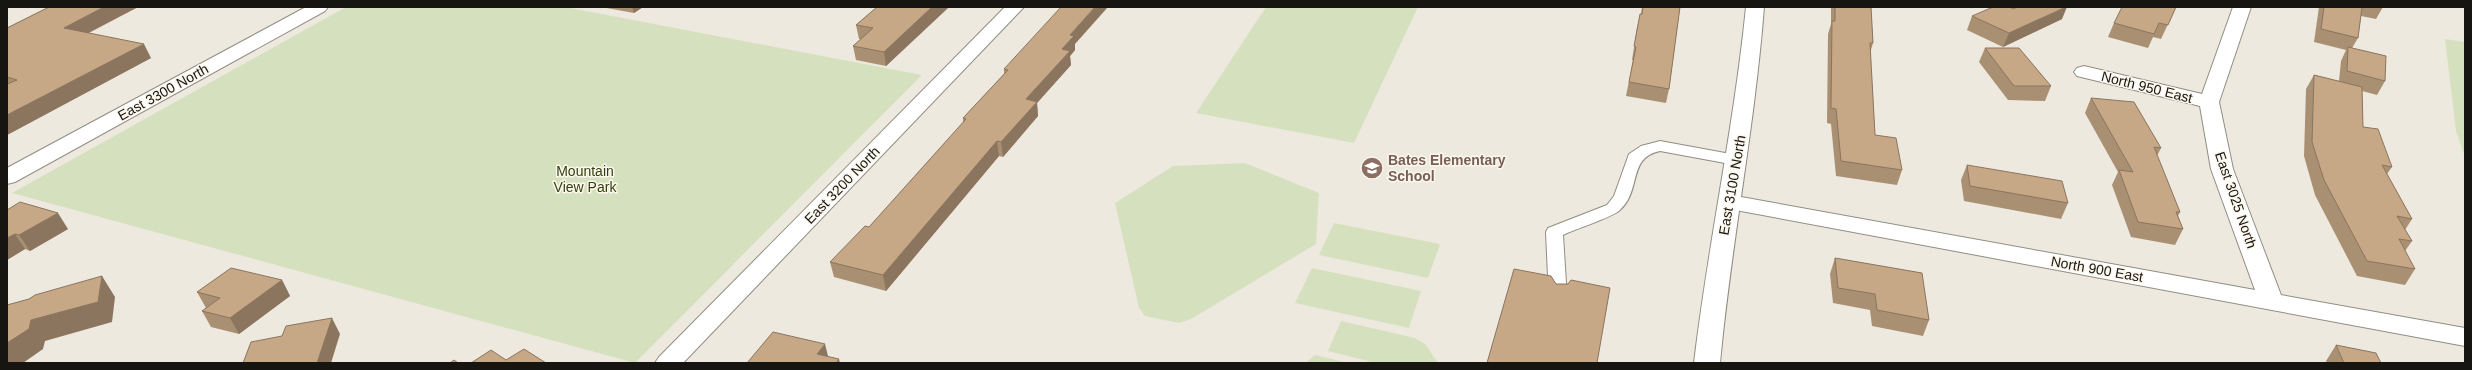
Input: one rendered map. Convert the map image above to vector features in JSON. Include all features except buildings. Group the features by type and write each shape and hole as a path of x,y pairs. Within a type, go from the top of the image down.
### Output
{"street":[{"name":"East 3300 North","path":"7,177 319,7"},
{"name":"East 3200 North","path":"668,363 1015,7"},
{"name":"East 3100 North","path":"1707,363 1711,312 1730,202 1751,62 1755,7"},
{"path":"2209,102 2242,7"},
{"name":"North 950 East","path":"2084,72 2209,102"},
{"name":"East 3025 North","path":"2209,102 2222,169 2271,301"},
{"name":"North 900 East","path":"1730,202 2465,337"}],"lane":[{"path":"1558,299 1554,232 1613,208 1622,197 1634,157 1646,149 1660,146 1736,160"}],"green space":[{"name":"Mountain View Park","path":"346,7 565,7 922,75 635,363 12,193"},
{"path":"1266,7 1418,7 1354,143 1196,113"},
{"path":"2445,39 2465,42 2465,157 2456,131"},
{"path":"1245,163 1319,193 1316,244 1191,319 1179,323 1145,316 1139,308 1115,203 1173,166"},
{"path":"1334,223 1440,244 1428,278 1319,255"},
{"path":"1312,268 1421,291 1409,328 1295,303"},
{"path":"1341,321 1415,338 1425,344 1438,363 1376,363 1328,351"},
{"path":"1315,355 1348,363 1306,363"}],"place":[{"name":"Bates Elementary School","path":"1372,168"}]}
